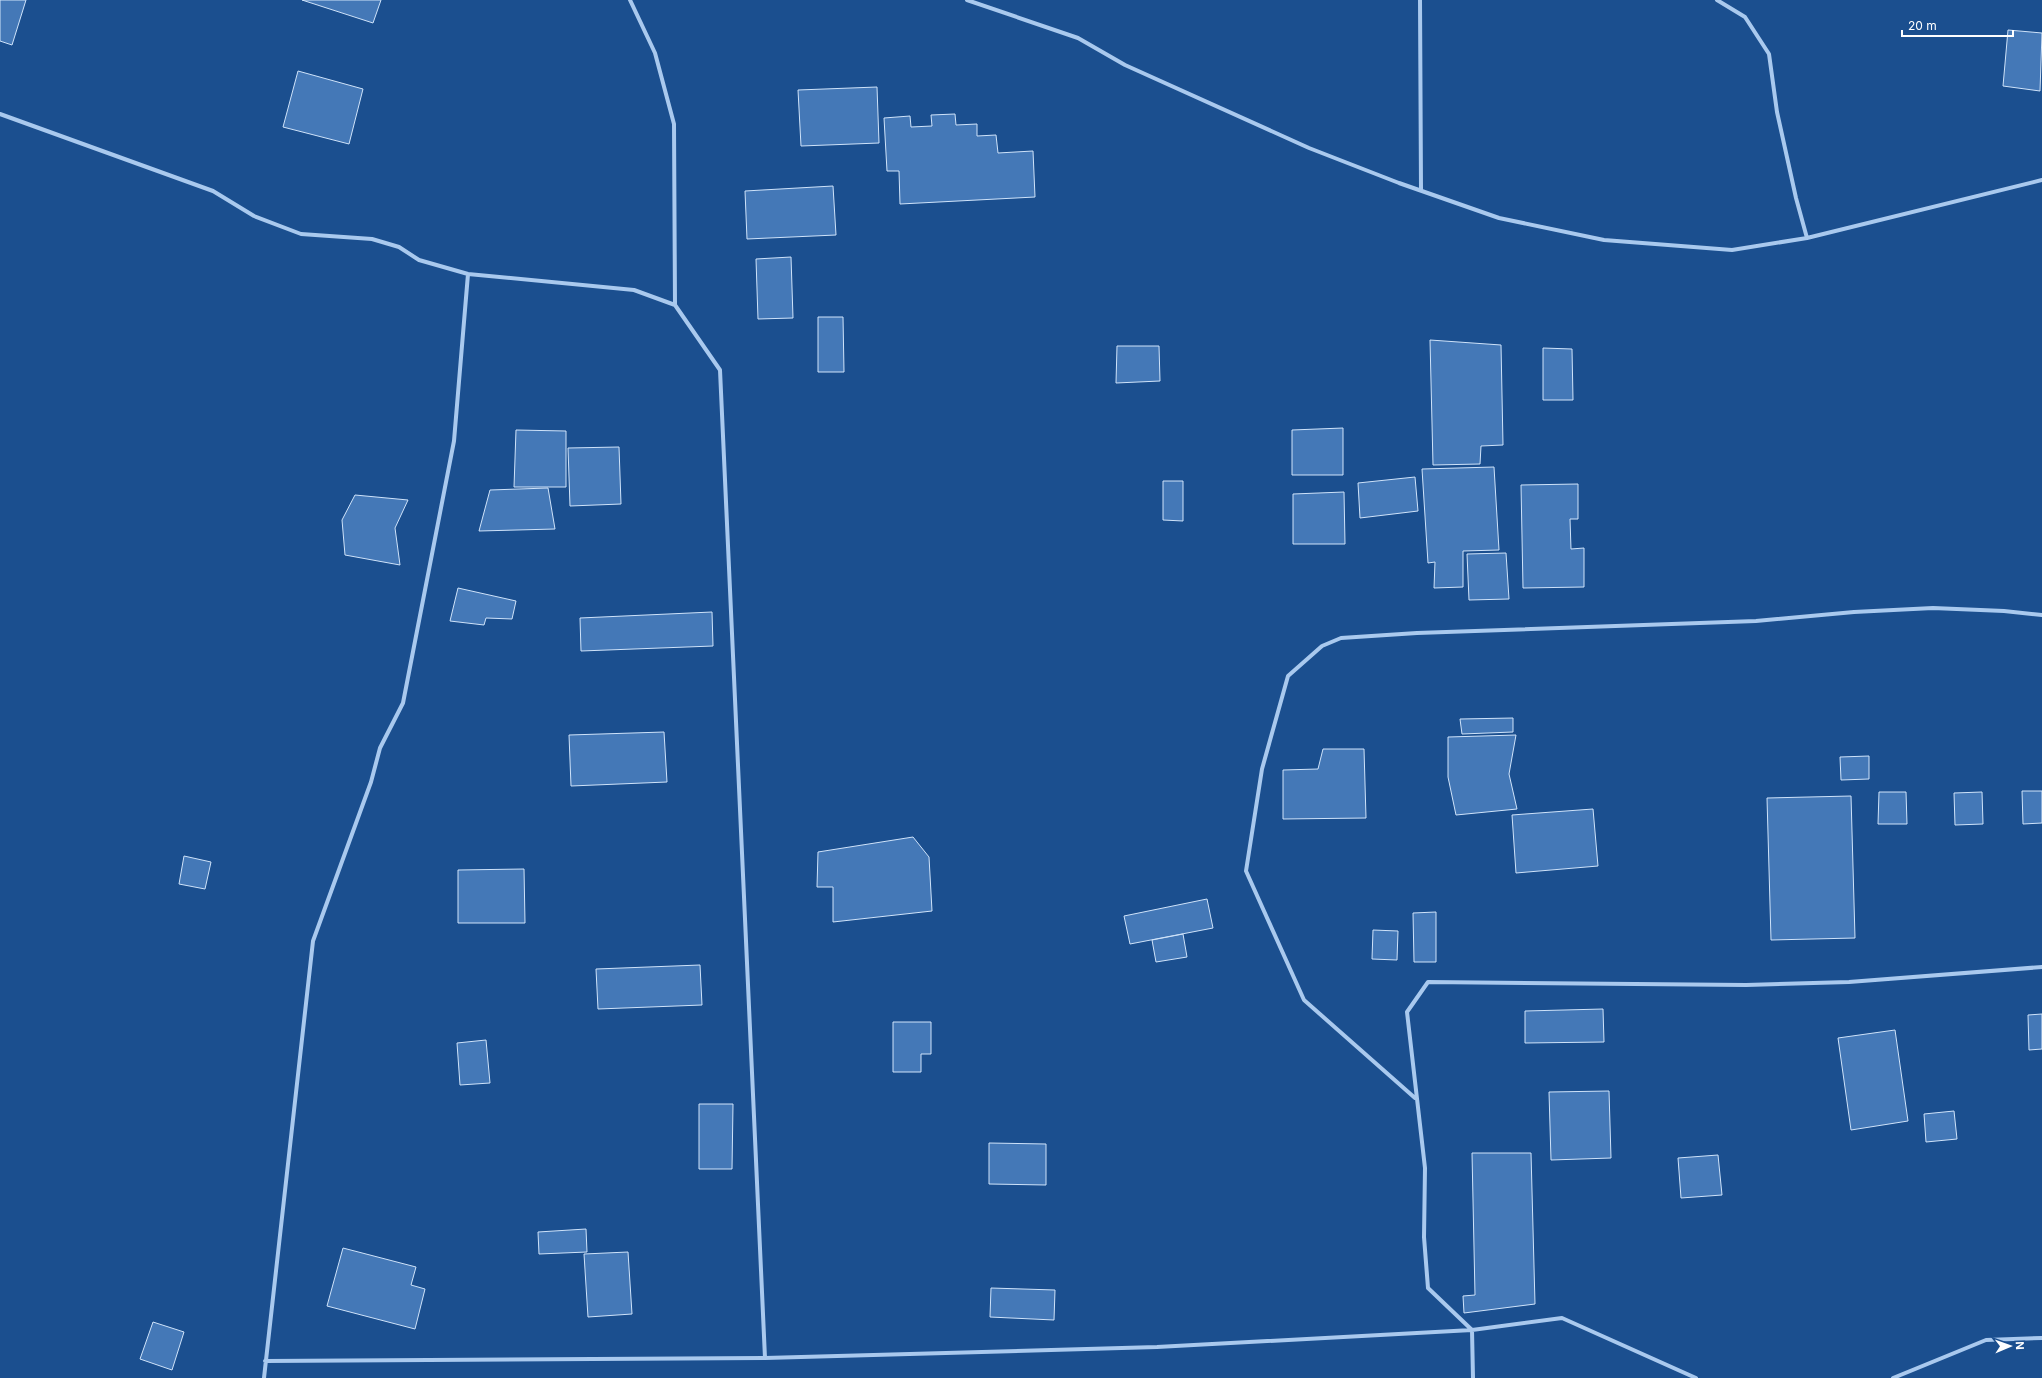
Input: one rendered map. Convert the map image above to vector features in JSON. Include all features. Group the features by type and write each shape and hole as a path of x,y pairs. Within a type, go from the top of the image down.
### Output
{"street":[{"path":"630,0 655,53 674,124 675,305 720,370 765,1358"},
{"path":"967,0 1078,38 1125,66 1309,148 1499,218 1604,240 1732,250 1807,238 2042,180"},
{"path":"1420,0 1421,190"},
{"path":"1717,0 1744,17 1768,54 1779,119 1796,198 1807,238"},
{"path":"0,114 213,191 254,216 301,234 372,239 399,247 419,260 468,274 634,290 675,305"},
{"path":"264,1378 313,941 371,782 380,748 403,702 454,441 468,274"},
{"path":"1415,1098 1304,1000 1246,871 1262,769 1288,676 1322,646 1341,638 1348,637 1756,622 1854,612 1933,608 2004,611 2042,615"},
{"path":"1473,1378 1472,1330 1428,1288 1424,1237 1424,1168 1415,1098 1407,1012 1428,982 1746,985 1850,982 2042,967"},
{"path":"265,1361 765,1358 1157,1347 1472,1330 1562,1318 1696,1378"},
{"path":"1893,1378 1986,1340 2042,1338"}],"building":[{"path":"0,0 26,0 12,45 0,41"},
{"path":"302,0 381,0 373,23"},
{"path":"2008,30 2042,33 2040,91 2003,86"},
{"path":"298,71 363,89 349,144 283,127"},
{"path":"877,87 879,143 801,146 798,90"},
{"path":"955,114 956,125 977,124 977,136 996,135 998,153 1033,151 1035,197 900,204 899,171 887,171 884,118 910,116 911,127 932,126 931,115"},
{"path":"833,186 836,235 747,239 745,191"},
{"path":"791,257 793,318 758,319 756,259"},
{"path":"818,317 843,317 844,372 818,372"},
{"path":"1430,340 1501,345 1503,445 1481,446 1480,464 1433,465"},
{"path":"1117,346 1159,346 1160,381 1116,383"},
{"path":"1543,348 1572,349 1573,400 1543,400"},
{"path":"1343,428 1343,475 1292,475 1292,430"},
{"path":"516,430 566,431 566,487 514,487"},
{"path":"619,447 621,504 570,506 568,448"},
{"path":"1494,467 1499,550 1463,551 1463,587 1434,588 1435,562 1428,563 1422,469"},
{"path":"1415,477 1418,511 1360,518 1358,483"},
{"path":"1163,481 1183,481 1183,521 1163,520"},
{"path":"1578,484 1578,519 1570,519 1571,549 1584,548 1584,587 1523,588 1521,485"},
{"path":"548,488 555,529 479,531 490,490"},
{"path":"1344,492 1345,544 1293,544 1293,494"},
{"path":"355,495 408,500 395,528 400,565 345,555 342,520"},
{"path":"1506,553 1509,599 1469,600 1467,554"},
{"path":"458,588 516,601 512,619 486,618 484,625 450,621"},
{"path":"712,612 713,646 581,651 580,618"},
{"path":"1513,718 1513,732 1462,734 1460,719"},
{"path":"664,732 667,782 571,786 569,735"},
{"path":"1516,735 1509,774 1517,809 1456,815 1448,777 1448,737"},
{"path":"1323,749 1364,749 1366,818 1283,819 1283,770 1318,769"},
{"path":"1869,756 1869,779 1841,780 1840,757"},
{"path":"2022,791 2042,791 2042,823 2023,824"},
{"path":"1879,792 1906,792 1907,824 1878,824"},
{"path":"1982,792 1983,824 1955,825 1954,793"},
{"path":"1851,796 1855,938 1771,940 1767,798"},
{"path":"1593,809 1598,866 1516,873 1512,815"},
{"path":"913,837 929,857 932,911 833,922 833,887 817,887 818,852"},
{"path":"184,856 211,862 205,889 179,884"},
{"path":"524,869 525,923 458,923 458,870"},
{"path":"1207,899 1213,928 1130,944 1124,916"},
{"path":"1436,912 1436,962 1414,962 1413,913"},
{"path":"1373,930 1398,931 1397,960 1372,959"},
{"path":"1183,934 1187,957 1156,962 1152,940"},
{"path":"700,965 702,1005 598,1009 596,969"},
{"path":"1603,1009 1604,1042 1525,1043 1525,1011"},
{"path":"2042,1014 2042,1049 2029,1050 2028,1015"},
{"path":"893,1022 931,1022 931,1054 921,1054 921,1072 893,1072"},
{"path":"1895,1030 1908,1121 1851,1130 1838,1038"},
{"path":"486,1040 490,1083 460,1085 457,1043"},
{"path":"1609,1091 1611,1158 1551,1160 1549,1092"},
{"path":"699,1104 733,1104 732,1169 699,1169"},
{"path":"1954,1111 1957,1139 1926,1142 1924,1114"},
{"path":"989,1143 1046,1144 1046,1185 989,1184"},
{"path":"1472,1153 1531,1153 1535,1304 1464,1313 1463,1296 1475,1295"},
{"path":"1718,1155 1722,1195 1681,1198 1678,1158"},
{"path":"586,1229 587,1252 539,1254 538,1232"},
{"path":"343,1248 416,1267 411,1285 425,1289 415,1329 327,1306"},
{"path":"628,1252 632,1314 588,1317 584,1254"},
{"path":"991,1288 1055,1290 1054,1320 990,1317"},
{"path":"153,1322 184,1332 172,1370 140,1359"}]}
